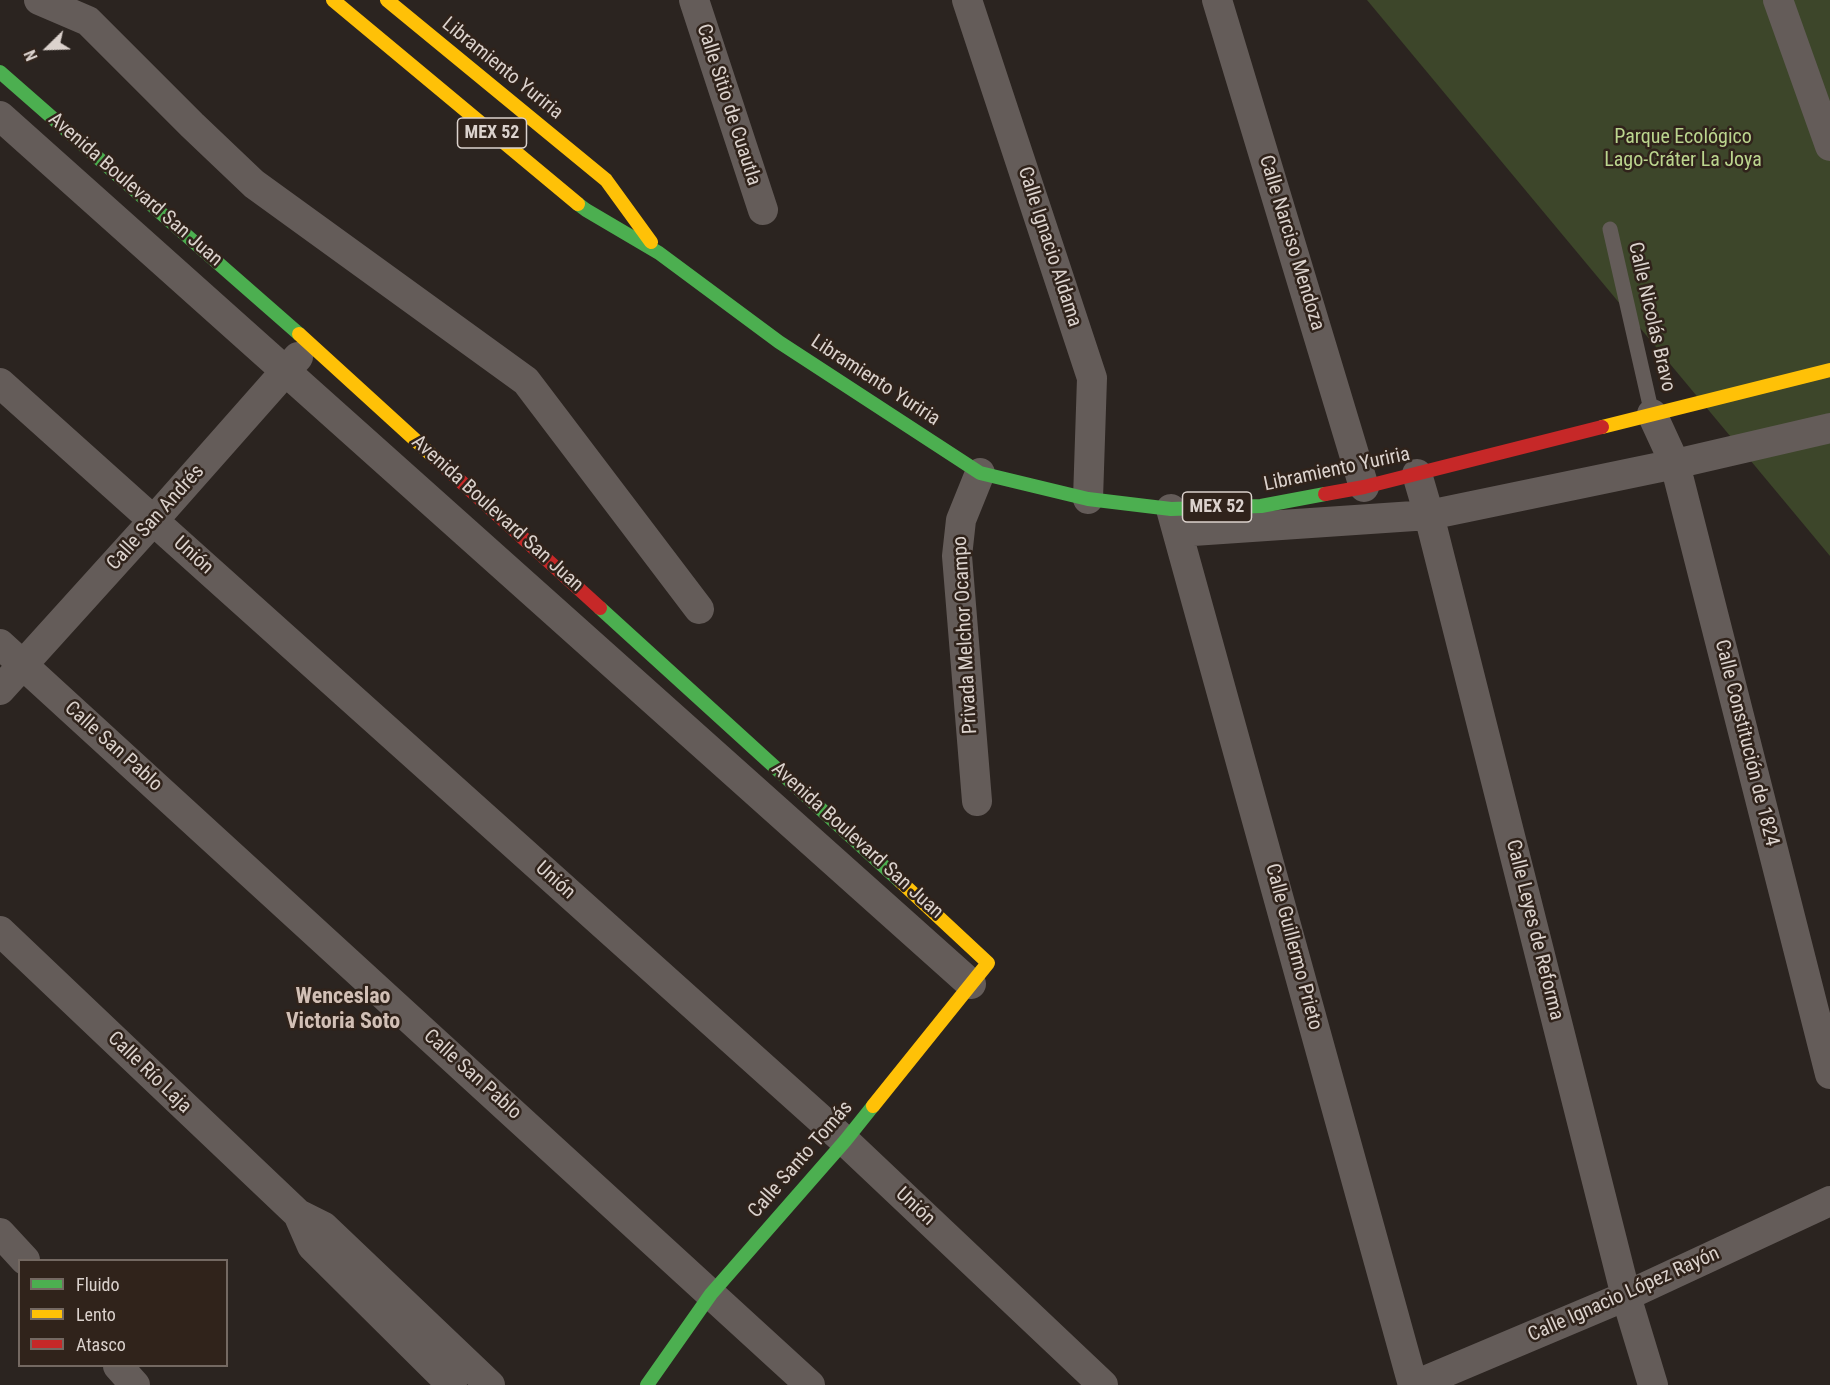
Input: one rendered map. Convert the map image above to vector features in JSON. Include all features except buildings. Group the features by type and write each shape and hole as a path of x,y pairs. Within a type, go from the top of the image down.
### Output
{"main road":[{"name":"Libramiento Yuriria","path":"333,0 586,210 659,254 779,342 980,473 1175,520 1364,487 1652,414 1826,374"},
{"path":"351,0 424,77"},
{"name":"Libramiento Yuriria","path":"387,0 606,180 659,254"},
{"name":"Avenida Boulevard San Juan","path":"0,72 309,343 941,918 980,974"},
{"name":"Calle Santo Tomás","path":"647,1385 711,1294 845,1141 980,974"}],"street":[{"path":"39,0 88,21 254,184 526,381 699,609"},
{"name":"Calle Sitio de Cuautla","path":"694,0 763,210"},
{"name":"Calle Ignacio Aldama","path":"967,0 1092,378 1088,499"},
{"name":"Calle Narciso Mendoza","path":"1217,0 1364,487"},
{"path":"1778,0 1830,146"},
{"name":"Avenida Boulevard San Juan","path":"0,116 287,372 980,974"},
{"name":"Calle San Andrés","path":"0,690 287,372 309,343"},
{"name":"Unión","path":"0,384 845,1141 1103,1385"},
{"name":"Calle Constitución de 1824","path":"1652,414 1675,464 1830,1074"},
{"path":"1175,520 1429,515 1675,464 1830,428"},
{"name":"Privada Melchor Ocampo","path":"977,801 957,556 961,520 980,473"},
{"name":"Calle Leyes de Reforma","path":"1416,474 1429,515 1626,1296 1653,1385"},
{"name":"Calle Guillermo Prieto","path":"1175,520 1414,1385"},
{"name":"Calle San Pablo","path":"0,644 810,1385"},
{"name":"Calle Río Laja","path":"0,931 298,1214 324,1227 490,1385"},
{"name":"Calle Ignacio López Rayón","path":"1414,1385 1626,1296 1830,1201"},
{"name":"Calle Río Laja","path":"298,1214 312,1246 452,1385"},
{"path":"0,1233 24,1259"},
{"path":"120,1367 135,1385"}],"lane":[{"name":"Calle Nicolás Bravo","path":"1610,229 1652,414"}],"green space":[{"name":"Parque Ecológico Lago-Cráter La Joya","path":"1367,0 1830,0 1830,556"}],"traffic: fast":[{"path":"0,72 299,334"},
{"path":"578,204 659,253 779,342 980,473 1088,499 1171,509 1261,506 1325,494"},
{"path":"600,608 901,882"},
{"path":"647,1385 711,1294 873,1106"}],"traffic: slow":[{"path":"333,0 578,204"},
{"path":"387,0 606,180 651,242"},
{"path":"299,334 435,458"},
{"path":"1602,427 1830,370"},
{"path":"873,1106 988,963 901,882"}],"traffic: jam":[{"path":"1325,494 1364,487 1602,427"},
{"path":"435,458 600,608"}],"district":[{"name":"Wenceslao Victoria Soto","path":"343,1010"}]}
